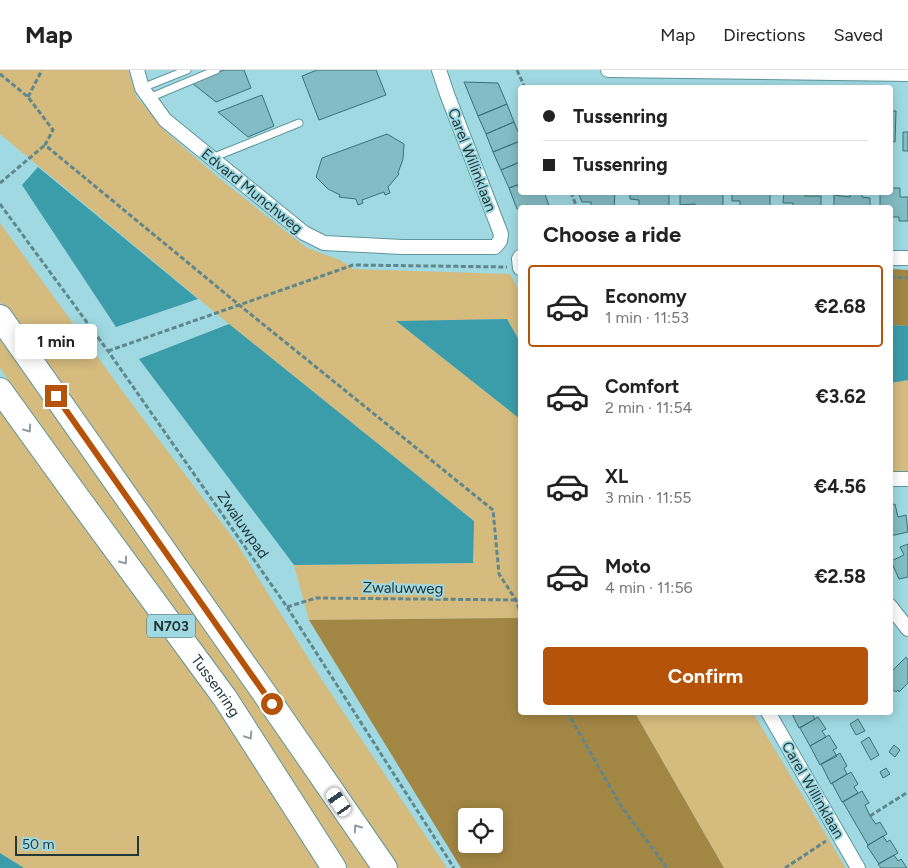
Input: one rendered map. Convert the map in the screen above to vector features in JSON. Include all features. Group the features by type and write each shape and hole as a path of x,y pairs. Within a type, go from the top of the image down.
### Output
{"highway":[{"name":"N703","path":"0,317 385,868"},
{"name":"Tussenring","path":"0,390 225,698 334,868"}],"street":[{"name":"Edvard Munchweg","path":"137,70 146,93 165,120 304,233 324,243 402,247 495,246"},
{"name":"Carel Willinklaan","path":"439,70 501,234 500,241 495,246"},
{"path":"608,70 908,74"},
{"path":"893,258 908,258"},
{"path":"893,479 908,479"},
{"path":"893,610 908,629"},
{"name":"Carel Willinklaan","path":"770,715 858,868"}],"lane":[{"path":"146,93 187,70"},
{"path":"146,93 216,70"},
{"path":"212,158 299,123"}],"path":[{"path":"28,97 42,70"},
{"path":"517,70 524,85"},
{"path":"0,74 28,97 53,130 44,145 0,183"},
{"path":"44,145 493,510 499,574 518,600"},
{"name":"Zwaluwpad","path":"0,204 108,351 287,607 454,868"},
{"path":"108,351 353,265 518,268"},
{"path":"893,277 908,278"},
{"name":"Zwaluwweg","path":"287,607 316,598 518,600"},
{"path":"569,715 621,806 667,868"},
{"path":"870,816 908,792"},
{"path":"785,868 838,833"}],"shaded area":[{"path":"0,70 128,70 136,96 166,132 220,179 307,248 340,260 353,269 510,274 518,288 518,338 507,319 397,322 518,417 518,618 309,620 294,565 473,563 474,521 229,324 0,134"},
{"path":"0,223 126,396 236,542 322,680 447,868 394,868 0,302"},
{"path":"893,269 908,270 908,326 893,325"},
{"path":"0,339 268,712 371,868 344,868 0,368"},
{"path":"908,380 908,471 893,471 893,382"},
{"path":"0,411 147,609 242,746 322,868 24,868 0,853"},
{"path":"518,618 518,715 636,715 724,868 461,868 309,620"},
{"path":"636,715 754,715 846,868 724,868"}],"water":[{"path":"38,167 198,299 116,327 22,185"},
{"path":"507,319 518,338 518,417 396,321"},
{"path":"229,324 474,521 473,563 294,565 139,359"},
{"path":"893,325 908,326 908,380 893,382"},
{"path":"0,853 24,868 0,868"}],"building":[{"path":"224,70 244,70 251,88 216,102 192,83"},
{"path":"317,70 376,70 386,95 319,120 302,76"},
{"path":"464,82 498,83 507,104 478,116"},
{"path":"262,95 274,126 248,137 218,112"},
{"path":"507,104 514,122 486,134 478,116"},
{"path":"893,111 896,111 895,142 893,142"},
{"path":"514,122 518,131 518,142 493,152 486,134"},
{"path":"903,132 908,132 908,151 903,151"},
{"path":"387,134 404,144 399,174 388,187 390,193 385,195 384,192 362,200 363,203 358,205 356,199 339,197 340,195 328,189 316,177 322,158"},
{"path":"518,142 518,163 501,170 493,152"},
{"path":"518,163 518,185 509,188 501,170"},
{"path":"518,185 518,195 545,195 549,205 518,205 517,209 509,188"},
{"path":"893,188 900,188 900,197 908,197 908,221 899,221 899,217 893,217 893,205 880,205 880,195 893,195"},
{"path":"579,195 615,195 614,205 591,205 591,202 582,202"},
{"path":"630,195 669,195 669,205 639,205 639,200 630,199"},
{"path":"680,195 723,195 723,205 680,205"},
{"path":"732,195 770,195 770,205 740,205 740,201 732,201"},
{"path":"784,195 821,196 821,205 783,203"},
{"path":"834,195 850,197 850,195 862,195 862,197 870,198 870,205 834,205"},
{"path":"893,504 895,504 898,517 906,515 908,532 893,535"},
{"path":"908,544 908,577 899,579 893,566 893,560 904,555 900,547"},
{"path":"906,657 908,660 908,683 899,692 893,690 893,670"},
{"path":"792,715 813,715 815,719 799,728"},
{"path":"818,717 826,729 822,731 826,737 810,746 800,728"},
{"path":"858,719 865,731 856,735 850,724"},
{"path":"829,735 837,748 833,750 837,756 820,765 810,746"},
{"path":"869,737 879,755 871,760 861,742"},
{"path":"894,745 900,750 895,757 889,752"},
{"path":"840,753 847,766 844,768 847,774 831,784 821,764"},
{"path":"886,768 890,774 883,778 880,772"},
{"path":"851,772 858,784 854,787 858,793 842,802 832,783"},
{"path":"862,791 869,803 865,805 870,816 876,824 880,822 887,834 868,845 843,802"},
{"path":"883,836 887,842 890,840 898,853 879,864 867,846"},
{"path":"894,855 898,861 901,859 907,868 881,868 878,864"}],"route":[{"path":"56,396 272,704"}]}
